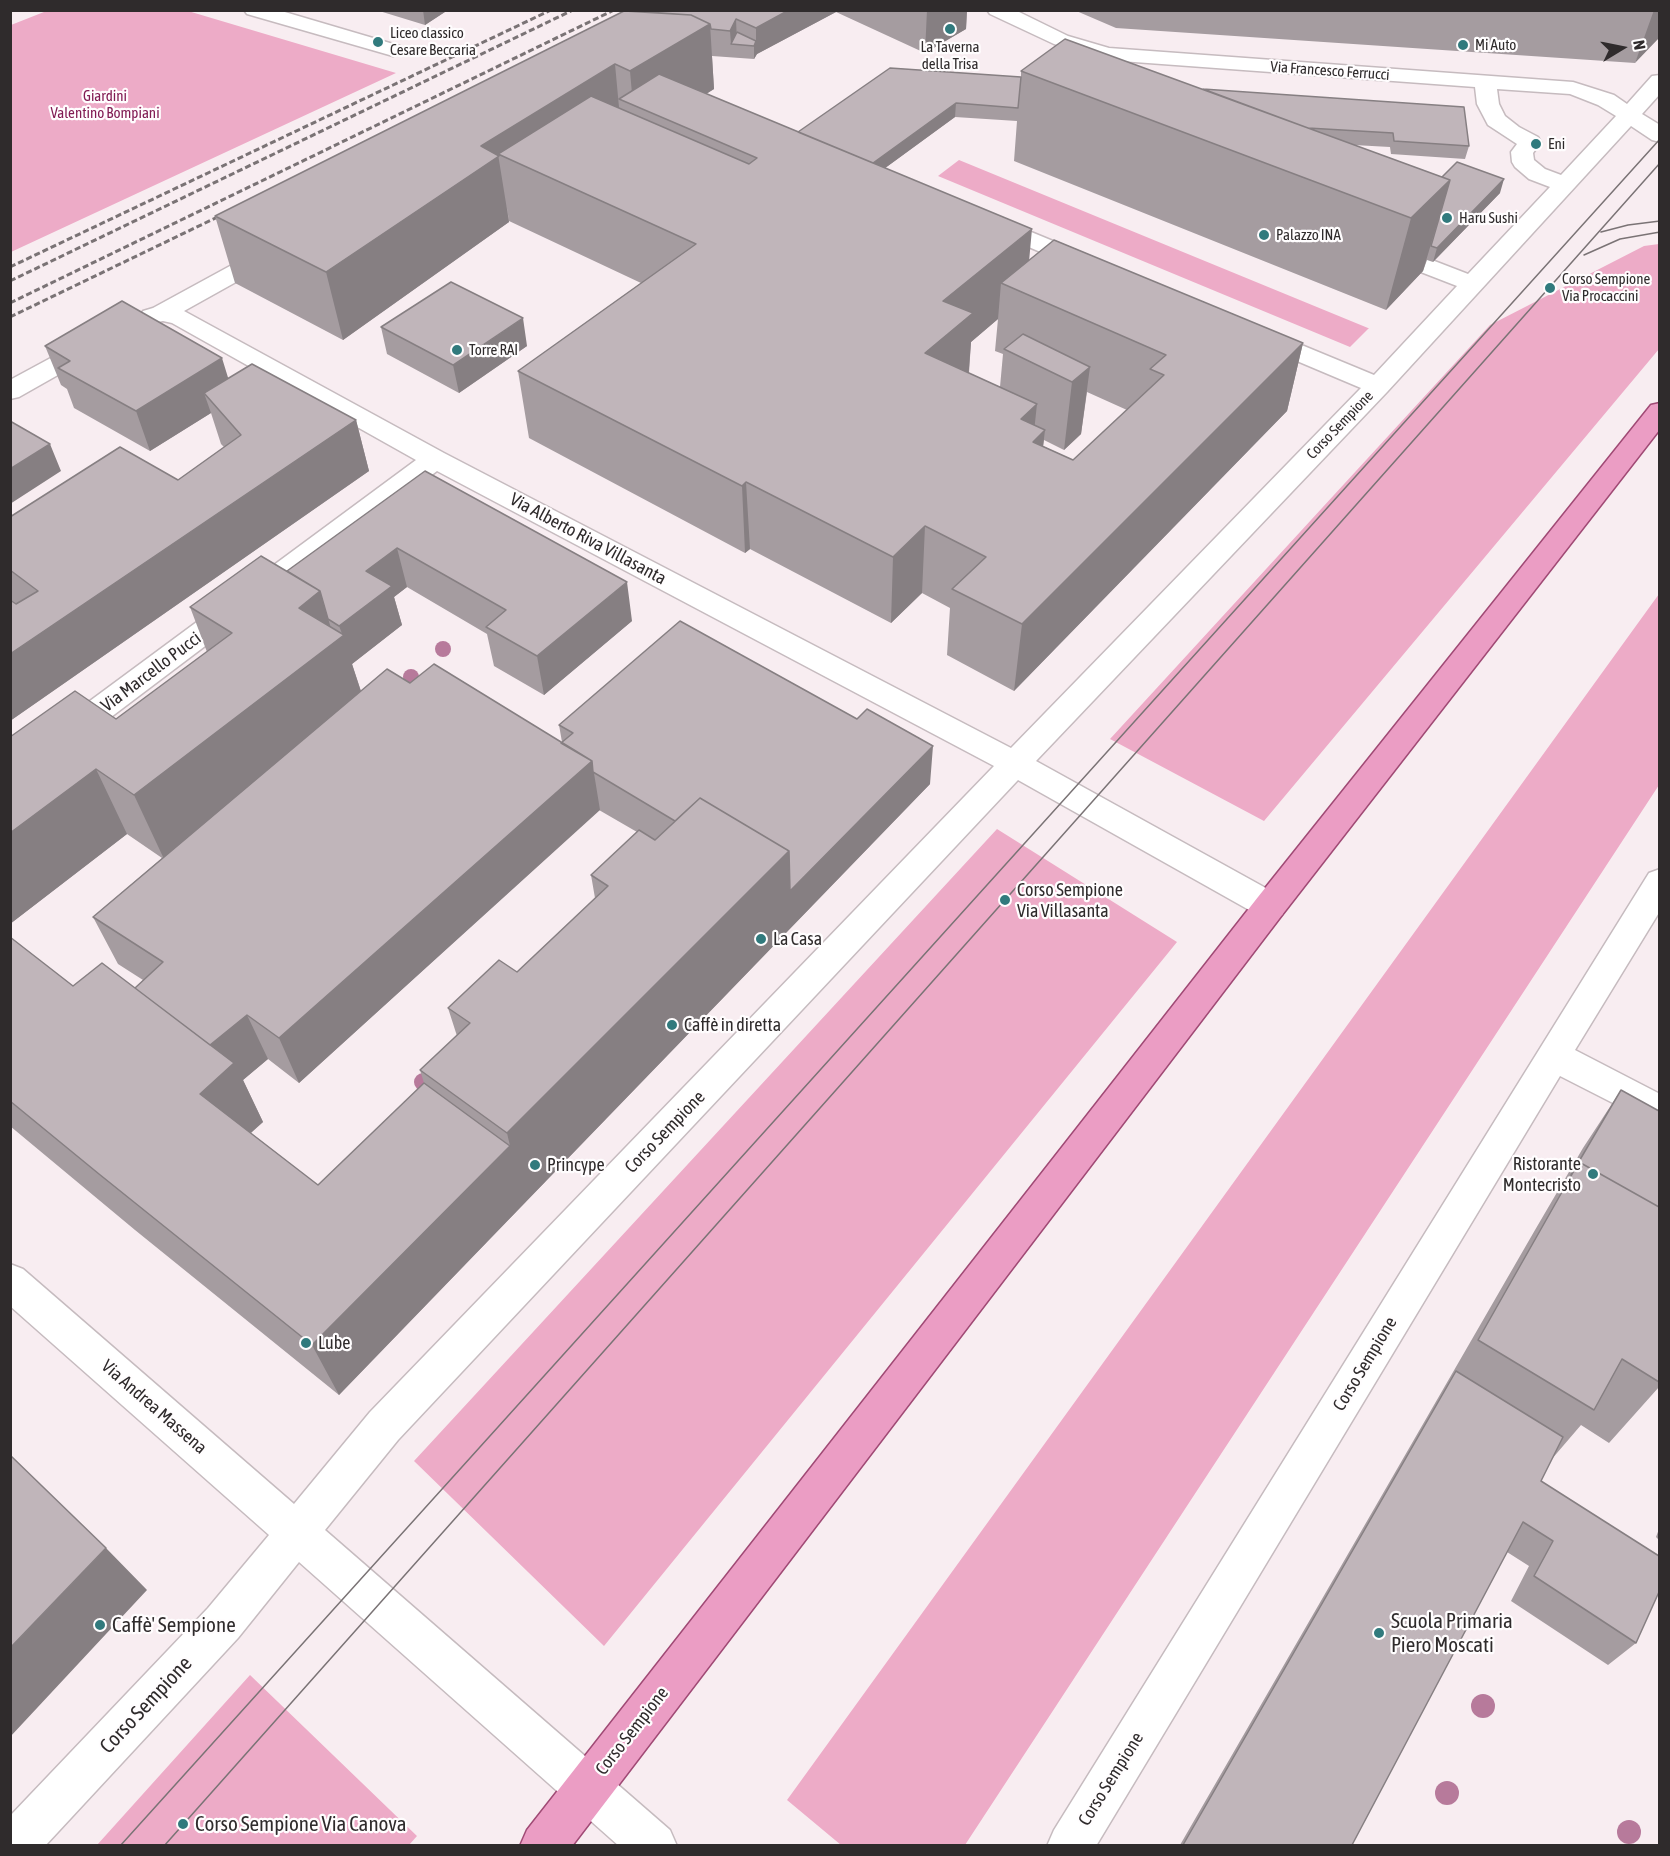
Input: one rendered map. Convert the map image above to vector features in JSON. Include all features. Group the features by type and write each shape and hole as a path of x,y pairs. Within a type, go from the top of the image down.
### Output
{"main road":[{"name":"Corso Sempione","path":"543,1845 1270,906 1659,411"}],"street":[{"path":"254,10 393,50"},
{"name":"Via Francesco Ferrucci","path":"997,10 1061,40 1107,54 1573,88 1599,97 1659,135"},
{"name":"Corso Sempione","path":"13,1845 223,1623 384,1426 1378,386 1659,81"},
{"path":"1485,82 1488,104 1496,120 1511,132 1530,142 1522,152 1523,162 1537,174 1564,184"},
{"path":"974,216 1107,272"},
{"path":"1363,242 1472,284"},
{"path":"10,391 139,319 162,313 286,244"},
{"name":"Via Alberto Riva Villasanta","path":"162,313 180,317 435,459 1015,764"},
{"path":"1239,328 1378,386"},
{"name":"Via Marcello Pucci","path":"10,777 435,459"},
{"path":"1015,764 1270,906"},
{"name":"Corso Sempione","path":"1070,1845 1659,882"},
{"path":"1554,1056 1659,1112"},
{"name":"Via Andrea Massena","path":"10,1281 297,1533"},
{"name":"Corso Sempione","path":"297,1533 654,1845"}],"green space":[{"name":"Giardini Valentino Bompiani","path":"49,10 188,11 396,73 11,252 11,25"},
{"path":"959,160 1369,328 1350,347 938,176"},
{"path":"1659,244 1659,349 1264,821 1110,739 1490,325 1644,246"},
{"path":"1659,594 1659,785 965,1845 841,1845 787,1800"},
{"path":"997,829 1177,942 604,1646 414,1461"},
{"path":"250,1675 417,1836 409,1845 97,1845"}],"building":[{"path":"651,10 789,10 756,28 736,19 730,31 711,29 710,24 691,15 647,12"},
{"path":"624,11 691,15 710,24 630,71 615,64 481,146 499,156 326,272 215,216"},
{"path":"737,32 756,41 754,46 731,44"},
{"path":"1065,39 1450,180 1411,218 1021,71"},
{"path":"890,68 1021,77 1018,108 956,103 873,163 798,132"},
{"path":"659,74 1032,229 943,301 973,313 925,353 1037,404 1021,419 1045,430 1033,442 1073,460 1164,375 1150,369 1166,355 1001,283 1054,240 1303,343 1022,624 952,589 986,557 925,526 893,557 746,482 742,486 518,371 696,244 498,154 591,96 749,164 757,158 619,99"},
{"path":"1203,89 1464,107 1469,146 1394,141 1393,133 1308,128"},
{"path":"1457,162 1504,179 1437,248 1431,246 1450,180 1442,177"},
{"path":"451,282 523,318 453,365 381,327"},
{"path":"122,301 222,358 136,411 58,368 70,361 45,346"},
{"path":"1023,334 1090,367 1072,382 1004,349"},
{"path":"252,364 356,420 10,654 10,600 16,604 38,591 10,570 10,517 120,447 178,480 241,435 204,393"},
{"path":"10,421 50,444 10,469"},
{"path":"425,471 627,582 537,656 486,627 506,610 397,548 366,571 392,586 339,626 328,619 320,591 287,571"},
{"path":"261,556 320,591 299,608 344,635 134,795 96,769 10,833 10,737 75,691 116,719 232,633 190,607"},
{"path":"680,621 857,719 867,709 933,746 790,891 789,851 700,798 675,821 593,772 592,761 561,743 573,733 559,725"},
{"path":"434,664 592,761 279,1038 247,1015 210,1045 135,988 163,962 93,917 387,669 410,683"},
{"path":"700,798 789,851 507,1133 420,1070 470,1023 448,1008 499,960 517,972 608,886 591,875 639,830 655,840"},
{"path":"10,937 73,986 102,963 234,1063 200,1094 318,1185 424,1083 510,1146 312,1345 10,1101"},
{"path":"1621,1090 1659,1111 1659,1207 1579,1162 1571,1175"},
{"path":"1579,1162 1659,1207 1659,1382 1622,1359 1594,1410 1478,1340"},
{"name":"Scuola Primaria Piero Moscati","path":"1456,1371 1563,1437 1541,1481 1659,1556 1659,1592 1636,1643 1534,1576 1553,1541 1523,1522 1352,1845 1183,1845"},
{"path":"10,1455 106,1548 10,1648"}],"tram line":[{"path":"120,1846 1660,139"},
{"path":"164,1846 1660,163"},
{"path":"1601,232 1628,225 1660,221"},
{"path":"1584,255 1620,239 1660,232"}],"railway":[{"path":"10,267 551,10"},
{"path":"10,281 573,10"},
{"path":"10,303 614,10"},
{"path":"10,317 230,211"}],"place":[{"name":"La Taverna della Trisa","path":"950,29"},
{"name":"Liceo classico Cesare Beccaria","path":"378,42"},
{"name":"Mi Auto","path":"1463,45"},
{"name":"Eni","path":"1536,144"},
{"name":"Haru Sushi","path":"1447,218"},
{"name":"Palazzo INA","path":"1264,235"},
{"name":"Corso Sempione Via Procaccini","path":"1550,288"},
{"name":"Torre RAI","path":"457,350"},
{"name":"Corso Sempione Via Villasanta","path":"1005,900"},
{"name":"La Casa","path":"761,939"},
{"name":"Caffè in diretta","path":"672,1025"},
{"name":"Princype","path":"535,1165"},
{"name":"Ristorante Montecristo","path":"1593,1174"},
{"name":"Lube","path":"306,1343"},
{"name":"Caffè' Sempione","path":"100,1625"},
{"name":"Scuola Primaria Piero Moscati","path":"1379,1633"},
{"name":"Corso Sempione Via Canova","path":"183,1824"}]}
